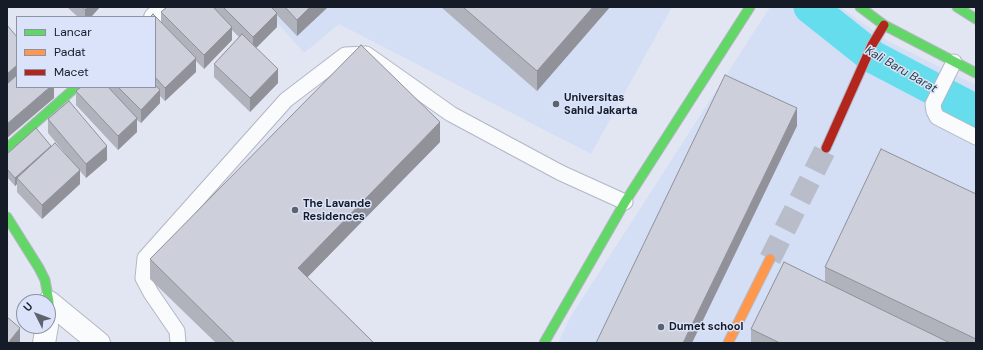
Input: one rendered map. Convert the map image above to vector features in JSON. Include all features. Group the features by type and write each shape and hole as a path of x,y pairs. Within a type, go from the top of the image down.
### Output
{"street":[{"path":"156,17 168,7"},
{"path":"860,7 884,25 976,73"},
{"path":"957,7 976,19"},
{"path":"544,343 626,202 750,8"},
{"path":"826,148 872,45 884,25"},
{"path":"7,148 75,88"},
{"path":"7,217 39,268 45,280 46,294"},
{"path":"728,343 770,259"},
{"path":"56,316 99,343"}],"lane":[{"path":"178,343 177,331 151,293 143,278 145,258 286,100 345,55 366,54 451,114 561,173 626,202"},
{"path":"954,62 933,104 934,111 938,117 976,136"}],"shaded area":[{"name":"Universitas Sahid Jakarta","path":"263,7 672,7 591,154 339,24 304,53"},
{"path":"770,7 840,7 888,41 976,85 976,343 558,343 571,316"}],"building":[{"path":"167,7 213,7 232,27 204,55 161,12"},
{"path":"223,7 271,7 277,13 253,37"},
{"path":"285,7 310,7 297,20"},
{"path":"463,7 593,7 537,71"},
{"path":"156,17 196,58 165,88 156,78"},
{"path":"7,25 16,36 16,66 7,74"},
{"path":"242,34 278,69 250,98 214,64"},
{"name":"The Lavande Residences","path":"361,45 440,122 298,268 374,343 235,343 150,259"},
{"path":"725,75 797,108 683,343 596,343"},
{"path":"16,76 16,88 49,88 7,124 7,84"},
{"path":"156,86 160,90 141,110 119,88 156,88"},
{"path":"80,88 109,88 137,118 118,136 76,91"},
{"path":"69,101 107,146 86,164 48,119"},
{"path":"36,128 51,146 15,178 7,169 7,154"},
{"path":"55,143 80,170 42,205 17,178"},
{"path":"881,149 976,194 976,339 825,267"},
{"path":"784,262 950,343 780,343 751,329"},
{"path":"7,317 16,325 16,333 7,343"}],"waterway":[{"name":"Kali Baru Barat","path":"810,7 873,57 976,111"}],"tunnel":[{"path":"770,259 826,148"}],"traffic: fast":[{"path":"544,343 625,202 750,7"},
{"path":"860,7 884,25 976,73"},
{"path":"957,7 976,19"},
{"path":"7,148 75,88"},
{"path":"7,217 39,268 45,280 48,294"}],"traffic: slow":[{"path":"728,343 770,259"}],"traffic: jam":[{"path":"826,148 872,45 884,25"}],"place":[{"name":"Universitas Sahid Jakarta","path":"556,104"},
{"name":"The Lavande Residences","path":"295,210"},
{"name":"Dumet school","path":"661,327"}]}
